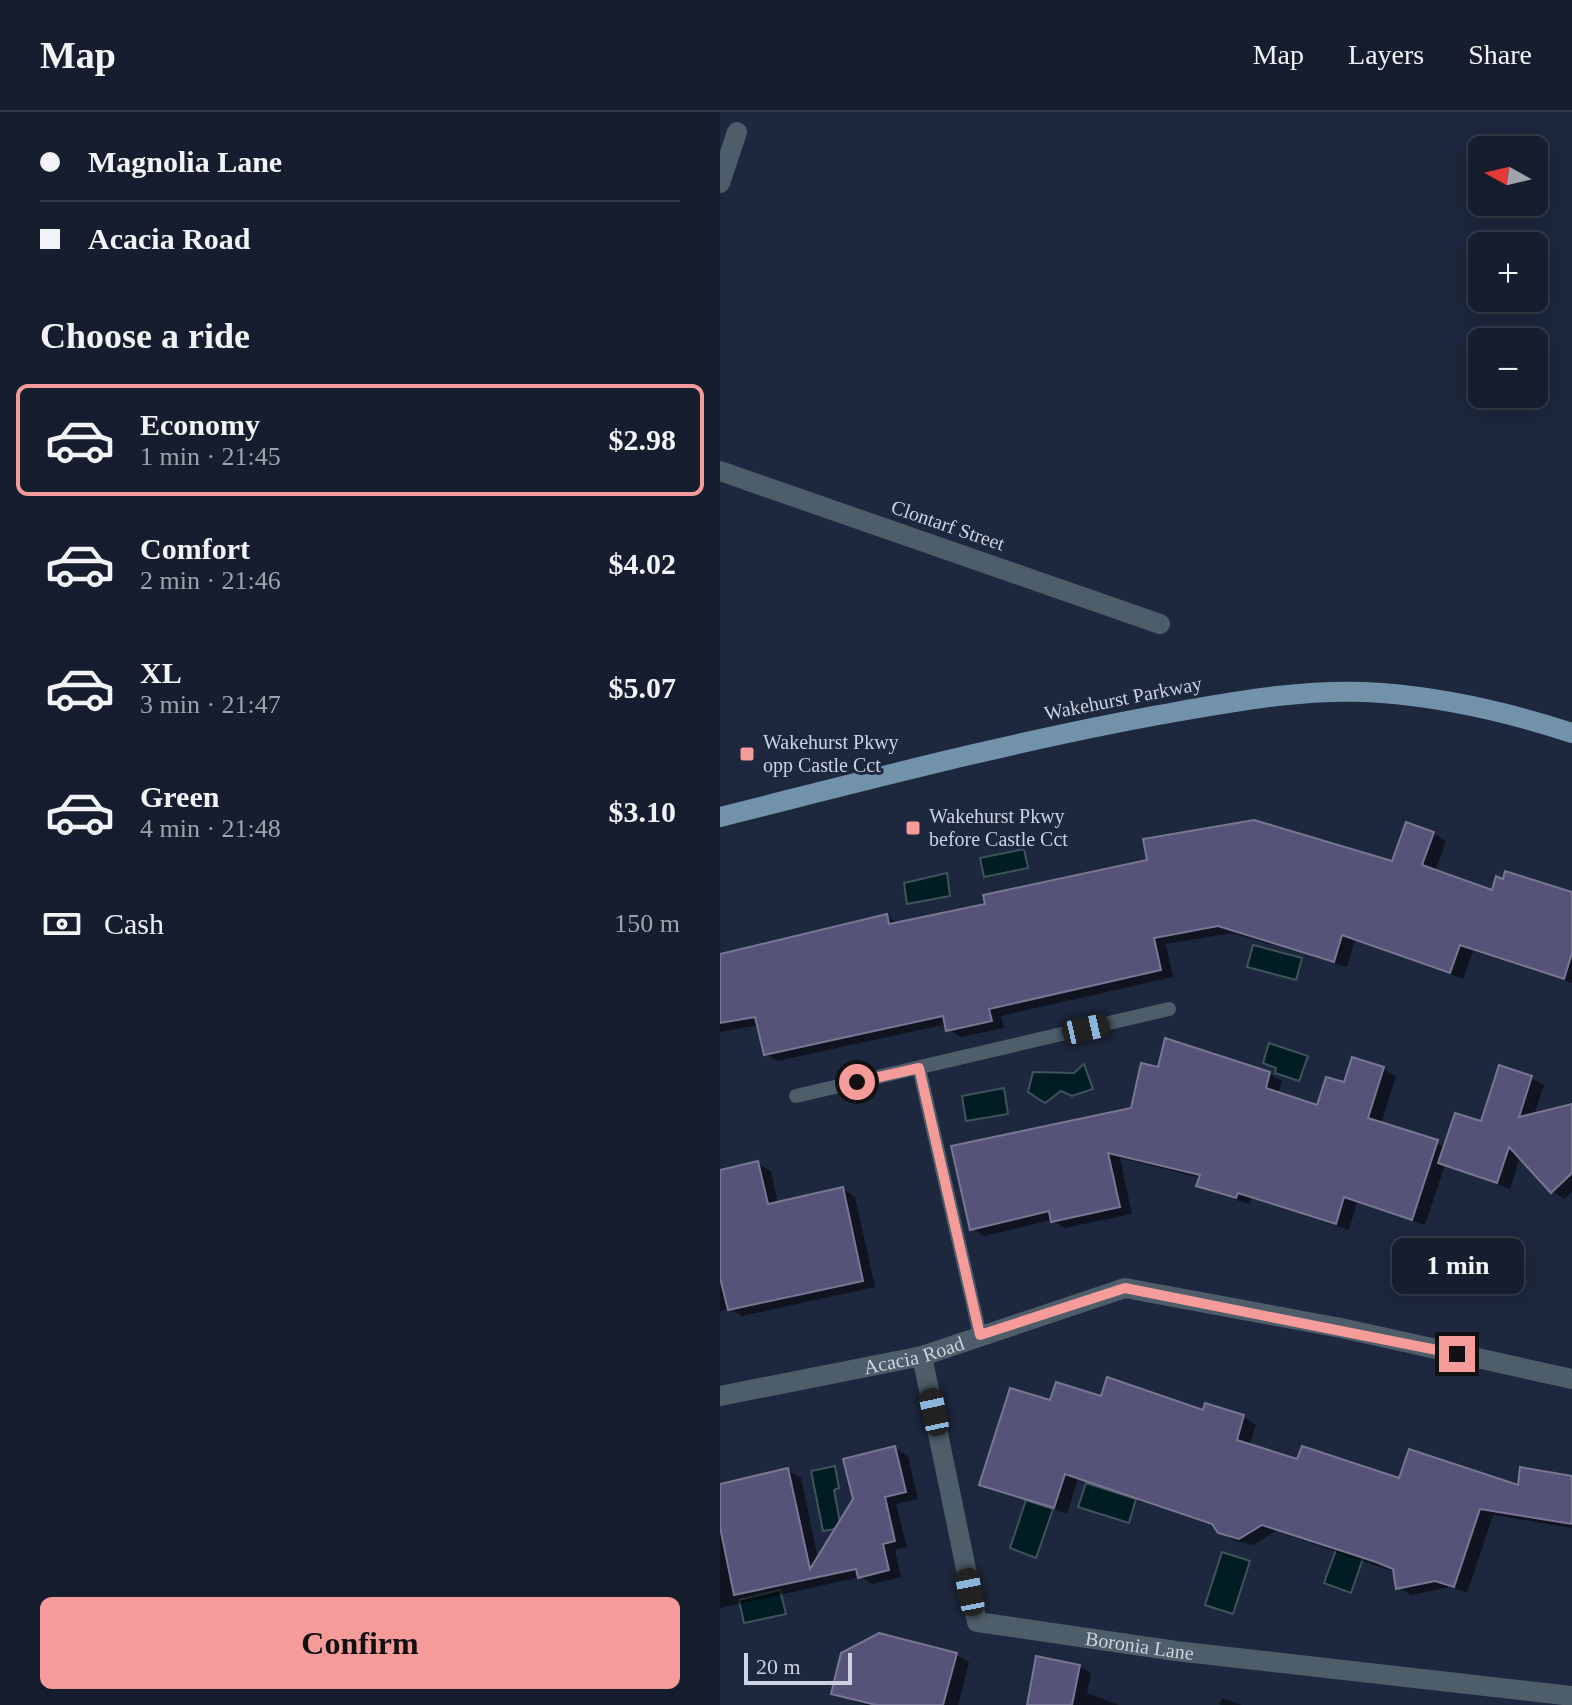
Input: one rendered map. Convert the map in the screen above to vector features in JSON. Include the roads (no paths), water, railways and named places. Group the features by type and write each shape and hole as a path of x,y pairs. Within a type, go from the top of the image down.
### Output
{"main road":[{"name":"Wakehurst Parkway","path":"720,817 1050,735 1227,703 1299,694 1381,693 1473,707 1572,733"}],"street":[{"path":"720,183 737,132"},
{"name":"Clontarf Street","path":"720,471 1160,624"},
{"name":"Acacia Road","path":"720,1396 922,1356 1125,1288 1341,1328 1572,1379"},
{"name":"Boronia Lane","path":"922,1356 977,1622 1176,1651 1572,1696"}],"lane":[{"path":"796,1096 1169,1009"},
{"path":"919,1068 980,1335"}],"water":[{"path":"1024,849 1028,868 984,877 980,858"},
{"path":"947,873 950,896 907,904 904,883"},
{"path":"1253,945 1302,958 1296,980 1247,967"},
{"path":"1269,1043 1308,1056 1299,1081 1275,1073 1276,1068 1263,1063"},
{"path":"1084,1064 1093,1089 1072,1096 1061,1091 1045,1103 1028,1092 1033,1072 1074,1073"},
{"path":"1004,1088 1008,1114 966,1121 962,1096"},
{"path":"835,1466 839,1488 834,1490 841,1528 823,1531 811,1471"},
{"path":"1086,1483 1136,1499 1129,1523 1078,1507"},
{"path":"1026,1500 1053,1509 1036,1558 1010,1548"},
{"path":"1344,1528 1370,1538 1351,1593 1324,1583"},
{"path":"1222,1552 1250,1561 1233,1614 1205,1605"},
{"path":"780,1590 786,1614 744,1623 739,1600"}],"place":[{"name":"Wakehurst Pkwy opp Castle Cct","path":"747,754"},
{"name":"Wakehurst Pkwy before Castle Cct","path":"913,828"}]}
